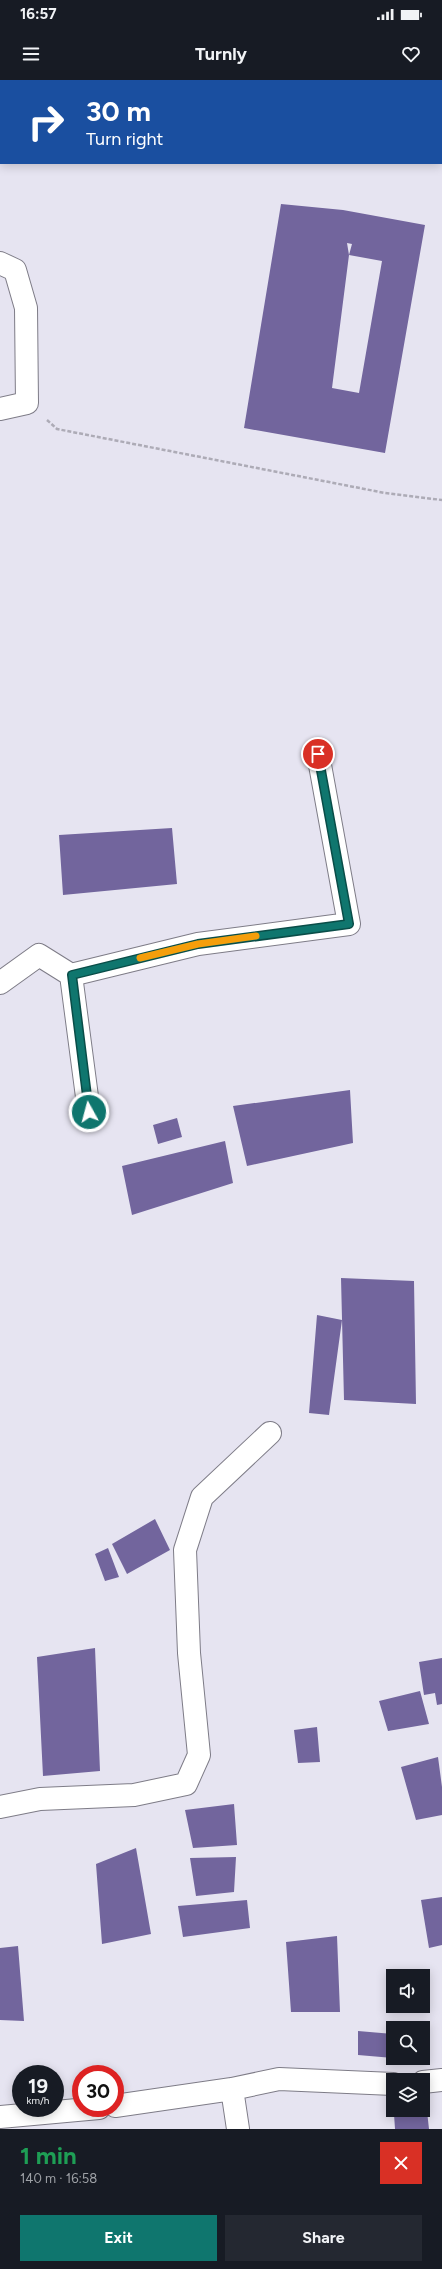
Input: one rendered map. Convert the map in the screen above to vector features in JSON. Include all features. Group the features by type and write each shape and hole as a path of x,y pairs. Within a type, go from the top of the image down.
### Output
{"street":[{"path":"0,263 15,270 26,308 27,403 0,409"},
{"path":"0,983 39,955 72,975 198,944 349,924 318,754"},
{"path":"72,975 89,1112"},
{"path":"0,1807 40,1799 134,1795 186,1784 199,1755 189,1653 185,1550 202,1497 270,1433"},
{"path":"124,2105 232,2089 279,2079 386,2084"},
{"path":"430,2081 442,2080"},
{"path":"232,2089 238,2129"},
{"path":"0,2117 72,2110"}],"path":[{"path":"27,403 57,429 214,458 385,493 442,500"}],"building":[{"path":"281,204 343,210 425,225 385,453 244,428","holes":["347,243 352,244 349,255","349,255 382,261 359,393 332,388"]},
{"path":"172,828 177,884 63,895 59,835"},
{"path":"350,1090 353,1143 247,1166 233,1106"},
{"path":"177,1118 182,1137 158,1144 153,1125"},
{"path":"225,1141 233,1183 132,1215 122,1166"},
{"path":"341,1278 414,1281 416,1404 344,1400"},
{"path":"317,1315 342,1320 329,1415 309,1413"},
{"path":"155,1519 170,1550 127,1574 112,1544"},
{"path":"108,1548 119,1577 105,1581 95,1554"},
{"path":"95,1648 100,1771 43,1776 37,1657"},
{"path":"442,1658 442,1704 437,1705 435,1693 424,1695 419,1662"},
{"path":"420,1691 429,1724 388,1731 379,1701"},
{"path":"317,1727 320,1762 298,1763 294,1730"},
{"path":"438,1757 442,1787 442,1815 416,1820 401,1767"},
{"path":"234,1804 237,1845 193,1848 185,1810"},
{"path":"136,1848 151,1934 102,1944 96,1864"},
{"path":"236,1857 234,1892 196,1896 190,1858"},
{"path":"442,1897 442,1945 429,1948 421,1900"},
{"path":"247,1900 250,1928 183,1937 178,1906"},
{"path":"337,1936 340,2012 291,2012 286,1942"},
{"path":"18,1946 24,2021 0,2020 0,1948"},
{"path":"358,2031 386,2033 386,2057 358,2055"},
{"path":"394,2117 428,2117 429,2129 395,2129"}],"slow traffic":[{"path":"140,958 198,944 256,936"}],"route":[{"path":"89,1112 72,975 198,944 349,924 318,754"}]}
